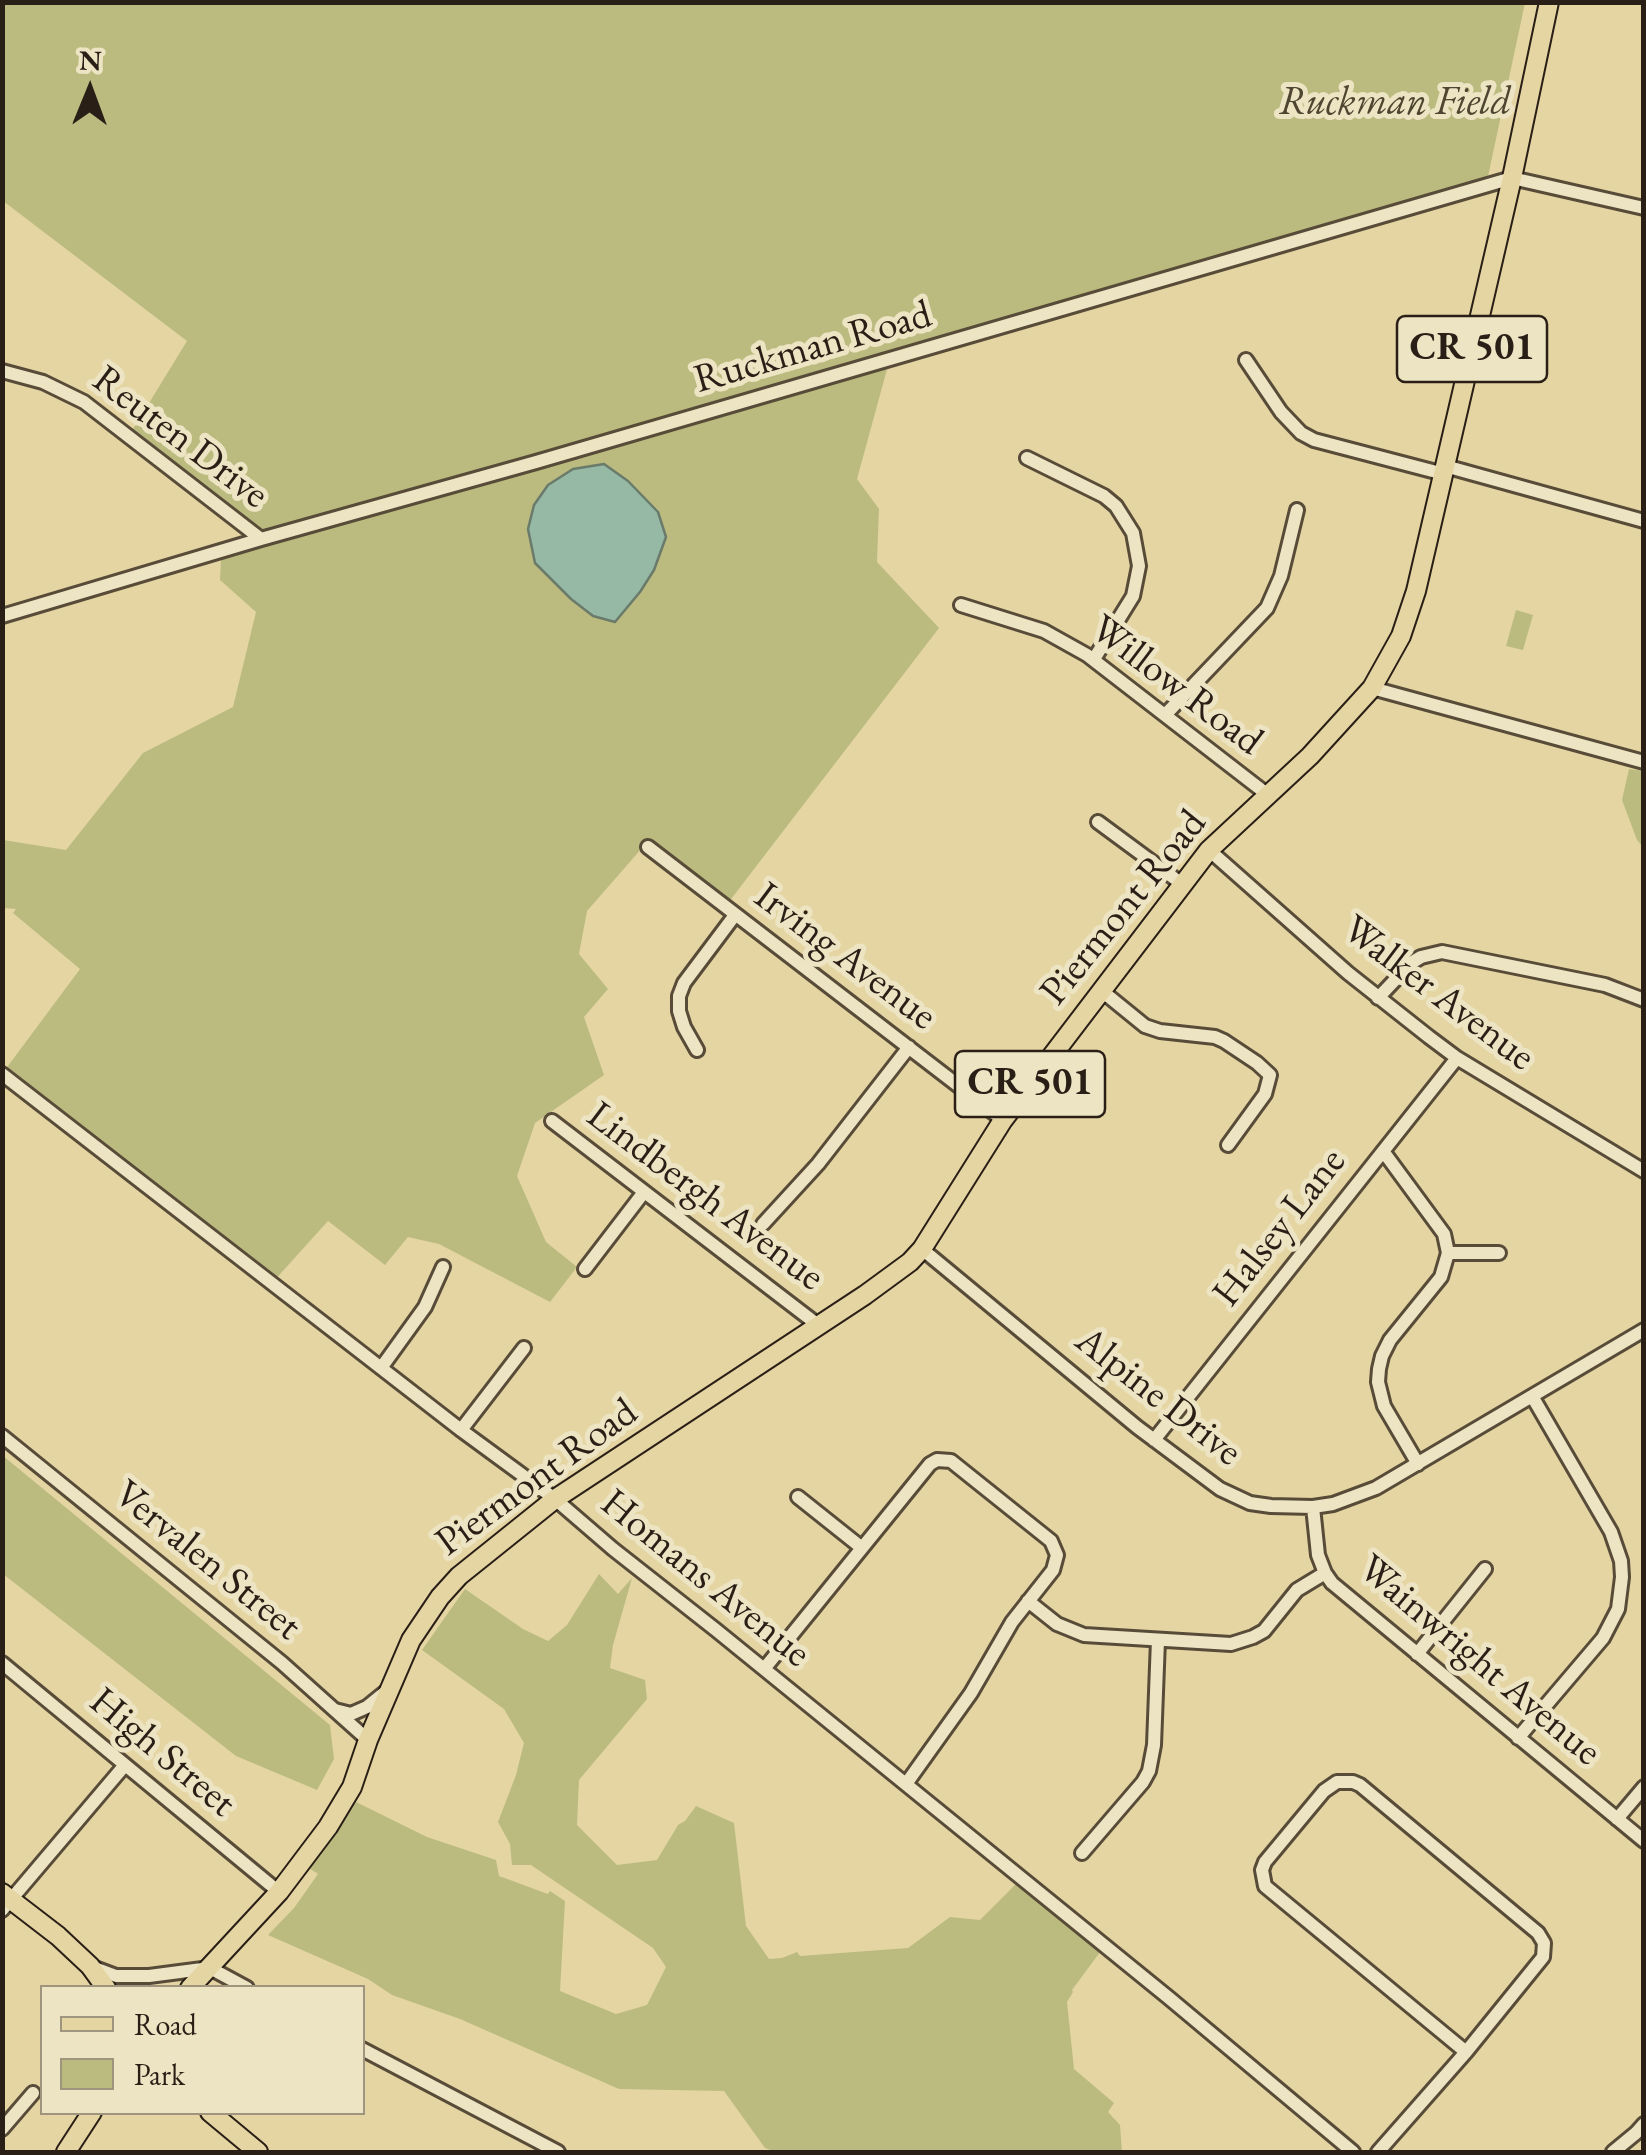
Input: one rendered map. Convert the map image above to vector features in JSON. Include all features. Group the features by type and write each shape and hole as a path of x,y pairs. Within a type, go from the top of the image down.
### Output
{"main road":[{"name":"Piermont Road","path":"193,1985 279,1892 345,1800 411,1640 440,1596 459,1576 556,1499 910,1262 1003,1120 1209,850 1342,723 1372,688 1411,610 1512,178 1548,2"},
{"path":"5,1901 58,1936 104,1985"},
{"path":"66,2152 90,2115"},
{"path":"214,2115 258,2152"}],"street":[{"name":"Ruckman Road","path":"2,616 1512,178 1644,208"},
{"path":"1246,360 1290,424 1314,440 1644,521"},
{"name":"Reuten Drive","path":"2,371 48,384 92,407 261,539"},
{"path":"1027,458 1104,496 1116,506 1133,533 1139,566 1134,596 1094,660"},
{"path":"1166,714 1267,608 1281,576 1297,510"},
{"name":"Willow Road","path":"961,606 1044,632 1094,660 1268,795"},
{"path":"1372,688 1644,762"},
{"path":"1098,822 1182,884"},
{"name":"Irving Avenue","path":"648,847 1003,1120"},
{"name":"Walker Avenue","path":"1209,850 1378,998 1457,1058 1644,1171"},
{"path":"697,1050 684,1027 679,996 684,983 736,915"},
{"path":"1378,998 1412,963 1442,952 1604,986 1644,1000"},
{"path":"1102,991 1145,1026 1224,1041 1270,1075 1264,1094 1228,1146"},
{"path":"764,1224 818,1164 908,1047"},
{"name":"Halsey Lane","path":"1154,1440 1457,1058"},
{"name":"Homans Avenue","path":"2,1074 461,1430 556,1499 1352,2152"},
{"name":"Lindbergh Avenue","path":"552,1121 818,1325"},
{"path":"1383,1151 1444,1234 1448,1253 1441,1277 1390,1340 1378,1369 1384,1406 1418,1464"},
{"path":"585,1269 644,1192"},
{"name":"Alpine Drive","path":"922,1249 1220,1490 1268,1506 1313,1507 1376,1488 1643,1333"},
{"path":"1448,1253 1499,1253"},
{"path":"381,1368 425,1307 443,1267"},
{"path":"461,1430 524,1348"},
{"path":"1518,1738 1603,1638 1618,1609 1622,1577 1611,1532 1532,1396"},
{"name":"Vervalen Street","path":"2,1436 282,1664 368,1740"},
{"path":"764,1669 937,1460 951,1461 1051,1541 1057,1555 1053,1570 1012,1622 954,1719 906,1784"},
{"path":"798,1497 862,1548"},
{"name":"Wainwright Avenue","path":"1313,1507 1318,1555 1324,1573 1339,1590 1644,1841"},
{"path":"1416,1654 1485,1569"},
{"path":"1028,1601 1057,1624 1084,1635 1231,1644 1254,1637 1273,1621 1297,1590 1324,1573"},
{"path":"1082,1852 1149,1770 1154,1745 1158,1640"},
{"name":"High Street","path":"2,1663 279,1892"},
{"path":"334,1710 351,1714 390,1689"},
{"path":"5,1901 125,1765"},
{"path":"1378,2152 1466,2052 1543,1958 1544,1943 1538,1933 1360,1785 1337,1782 1265,1862 1265,1886 1466,2052"},
{"path":"1617,1820 1644,1787"},
{"path":"90,1966 122,1976 210,1968 241,1985"},
{"path":"365,2051 537,2148 558,2152"},
{"path":"2,2129 33,2093"},
{"path":"1613,2152 1641,2132"}],"green space":[{"name":"Ruckman Field","path":"3,3 1525,3 1487,181 889,362 857,479 879,509 877,562 939,628 728,903 649,840 587,911 579,954 608,989 584,1017 604,1075 535,1123 517,1176 546,1242 577,1267 550,1302 439,1244 408,1237 385,1265 328,1221 272,1283 2,1074 80,969 13,913 16,909 3,908 3,840 66,850 143,753 233,707 256,612 220,580 221,558 265,544 130,434 187,341 3,201"},
{"path":"1516,610 1533,615 1523,650 1506,646"},
{"path":"1629,769 1643,771 1643,847 1622,800"},
{"path":"2,1455 330,1725 334,1759 317,1790 236,1756 3,1574"},
{"path":"599,1574 618,1594 632,1578 610,1668 645,1680 647,1699 579,1780 577,1825 617,1865 657,1860 678,1825 696,1806 734,1823 746,1926 769,1959 797,1952 800,1956 908,1948 950,1917 980,1920 1020,1880 1103,1948 1067,2002 1074,2069 1114,2103 1108,2112 1120,2125 1122,2152 776,2152 765,2148 724,2091 619,2089 460,2019 392,1995 368,1979 268,1935 318,1874 309,1868 356,1802 427,1837 496,1860 499,1876 548,1894 550,1891 565,1901 560,1991 616,2014 647,2005 666,1967 653,1948 531,1865 512,1865 510,1844 498,1822 524,1743 504,1709 422,1650 465,1589 523,1629 548,1641 567,1625"}],"shaded area":[{"path":"604,464 628,481 658,512 666,537 654,570 615,622 593,616 535,563 528,529 534,505 548,485 573,469"}]}
